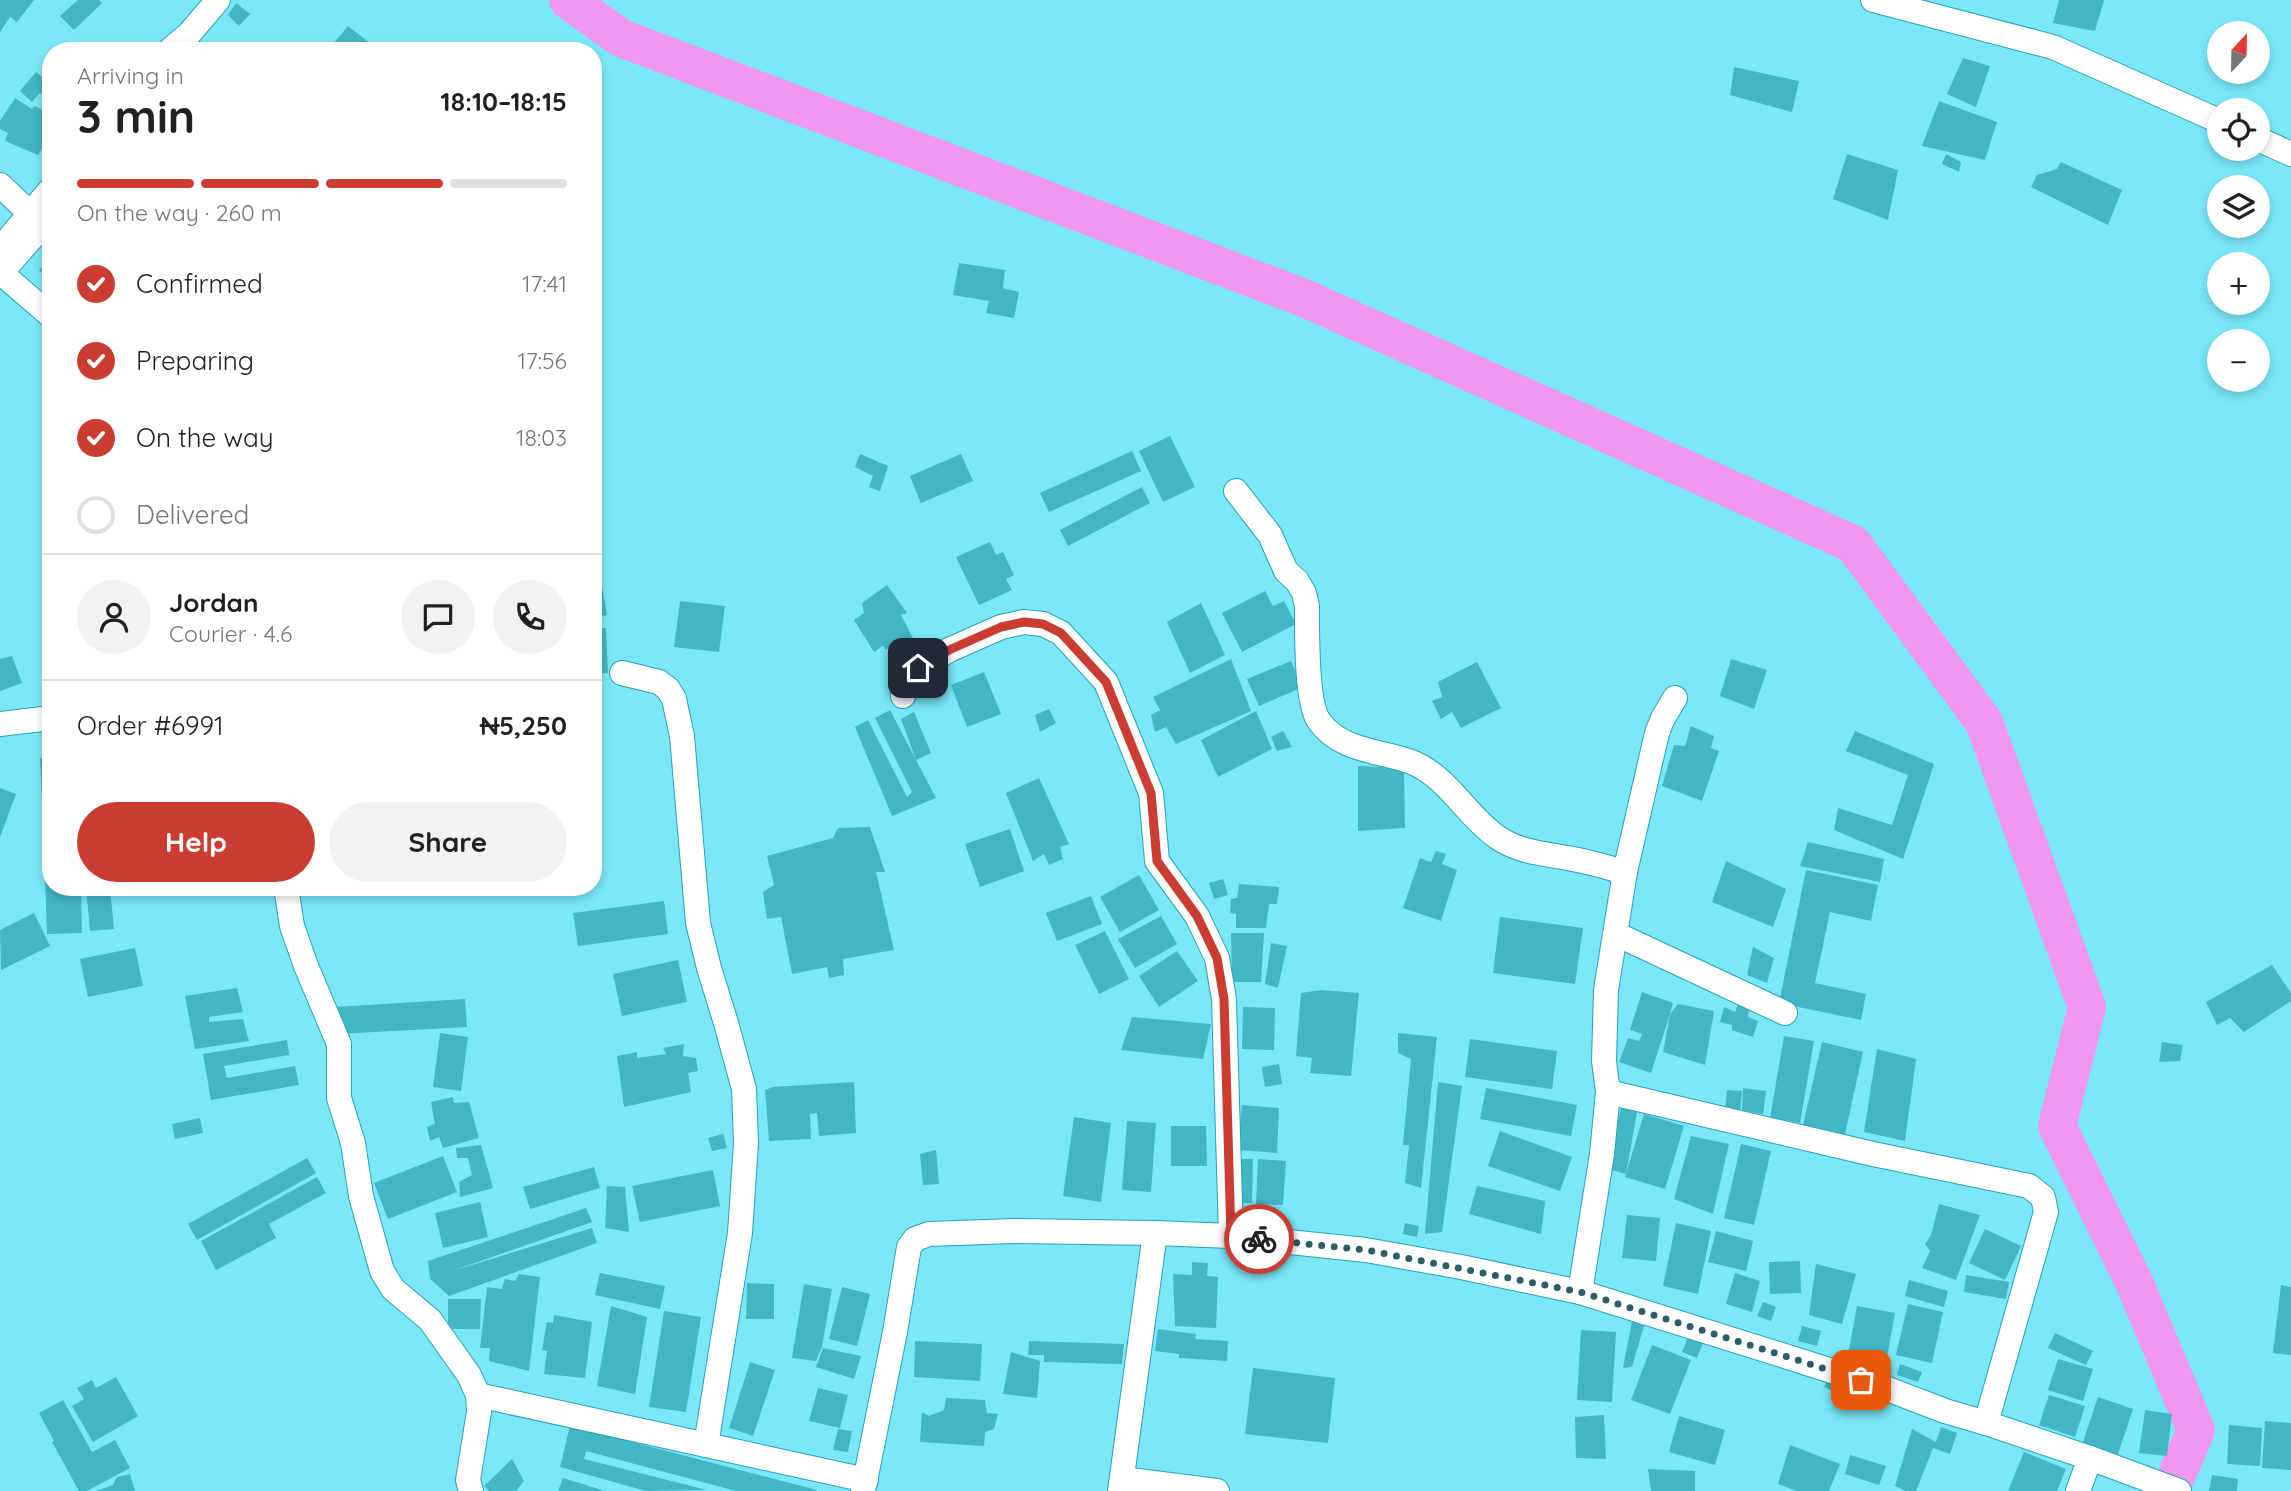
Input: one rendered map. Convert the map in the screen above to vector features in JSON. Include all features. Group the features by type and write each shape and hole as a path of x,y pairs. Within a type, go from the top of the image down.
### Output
{"street":[{"path":"186,42 218,0"},
{"path":"1873,0 2053,47 2207,116"},
{"path":"2270,144 2291,154"},
{"path":"0,185 41,218 0,267 42,307"},
{"path":"1236,491 1270,535 1286,570 1304,593 1311,692 1313,709 1319,722 1355,748 1406,761 1429,772 1480,825 1500,839 1523,850 1625,872"},
{"path":"903,696 907,678 918,668 949,650 1001,627 1024,622 1043,624 1061,633 1106,682 1151,793 1157,861 1197,916 1217,958 1224,999 1231,1236"},
{"path":"622,673 659,682 668,689 674,699 682,736 698,923 744,1089 746,1143 740,1233 706,1444"},
{"path":"1580,1292 1602,1154 1608,1092 1604,1061 1606,990 1625,872 1657,733 1662,718 1675,698"},
{"path":"0,724 42,719"},
{"path":"287,896 292,926 339,1044 340,1098 353,1143 361,1196 382,1271 393,1289 430,1320 469,1375 478,1395 479,1412 468,1480 471,1491"},
{"path":"1616,934 1785,1013"},
{"path":"1608,1092 1861,1151 2029,1186 2043,1197 2046,1212 1986,1423"},
{"path":"478,1395 706,1444 864,1486 909,1247 915,1239 929,1234 1013,1231 1231,1236 1366,1250 1580,1292 1885,1388 2179,1491"},
{"path":"1156,1233 1121,1485 1217,1491"},
{"path":"2078,1491 2091,1458"}],"building":[{"path":"0,0 34,0 17,22 10,17 0,32"},
{"path":"78,0 99,0 102,3 74,30 60,16"},
{"path":"2059,0 2104,0 2095,31 2053,23"},
{"path":"236,3 250,14 239,26 228,15"},
{"path":"348,26 368,42 335,42"},
{"path":"1963,58 1990,66 1976,107 1947,94"},
{"path":"1734,67 1799,81 1792,112 1730,95"},
{"path":"36,72 42,77 42,95 40,93 32,102 20,91"},
{"path":"15,98 32,109 34,106 42,109 42,149 38,155 5,141 8,133 0,129 0,121"},
{"path":"1939,101 1997,122 1985,160 1922,146"},
{"path":"1847,154 1898,170 1888,220 1833,199"},
{"path":"1946,154 1961,162 1959,172 1942,164"},
{"path":"2061,162 2122,190 2108,225 2031,187 2037,175 2057,169"},
{"path":"959,263 1005,270 1003,288 1019,292 1014,318 986,313 989,301 953,295"},
{"path":"1170,436 1195,487 1163,502 1139,451"},
{"path":"1132,451 1141,471 1049,512 1040,493"},
{"path":"860,454 888,466 880,491 869,487 873,476 855,467"},
{"path":"961,454 973,481 921,503 910,476"},
{"path":"1142,487 1150,503 1068,546 1060,530"},
{"path":"990,542 996,555 1003,552 1014,575 1006,579 1012,590 979,605 956,557"},
{"path":"887,585 907,613 901,615 913,638 897,650 892,645 886,650 883,646 874,652 854,620 864,613 862,603"},
{"path":"602,586 607,615 602,616"},
{"path":"1265,591 1273,606 1284,601 1296,624 1242,652 1222,613"},
{"path":"680,601 725,606 719,652 674,647"},
{"path":"1201,603 1225,655 1190,673 1167,622"},
{"path":"602,628 606,628 608,673 602,673"},
{"path":"12,656 22,683 0,691 0,659"},
{"path":"1231,659 1251,711 1176,744 1166,727 1155,732 1151,715 1160,710 1153,697"},
{"path":"1731,659 1767,670 1754,709 1720,696"},
{"path":"1291,661 1303,687 1259,706 1247,679"},
{"path":"1477,662 1501,708 1461,728 1452,712 1441,719 1432,701 1442,697 1438,682"},
{"path":"984,672 1001,714 967,727 951,685"},
{"path":"1049,709 1056,723 1040,732 1035,715"},
{"path":"890,710 936,798 892,816 855,727 868,720 907,797 912,792 875,718"},
{"path":"1256,711 1272,749 1218,777 1201,740"},
{"path":"914,712 931,753 916,760 901,719"},
{"path":"1691,726 1714,736 1711,748 1719,751 1702,801 1662,786 1674,745 1685,746"},
{"path":"1283,731 1292,747 1277,751 1271,737"},
{"path":"1855,731 1934,764 1903,859 1834,830 1838,808 1892,825 1908,775 1846,751"},
{"path":"40,758 42,758 42,800"},
{"path":"1358,766 1404,768 1405,828 1358,831"},
{"path":"1039,778 1069,844 1060,847 1063,859 1049,865 1044,854 1033,861 1006,793"},
{"path":"0,788 16,794 0,837"},
{"path":"870,827 885,872 876,872 894,950 843,959 844,975 829,978 827,967 792,974 781,917 767,919 763,892 774,885 767,856 833,838 838,828"},
{"path":"1010,829 1024,871 980,887 965,844"},
{"path":"1808,842 1884,859 1880,882 1800,866"},
{"path":"1436,851 1446,854 1442,864 1457,870 1441,921 1403,908 1420,858 1431,862"},
{"path":"1726,861 1786,889 1773,927 1712,902"},
{"path":"1806,870 1878,885 1871,921 1830,912 1815,983 1866,994 1861,1020 1779,1003"},
{"path":"1139,875 1159,910 1120,932 1100,897"},
{"path":"1223,879 1228,895 1214,899 1209,883"},
{"path":"1239,884 1279,887 1277,904 1269,904 1266,928 1236,928 1236,914 1230,913 1231,899 1237,898"},
{"path":"46,896 81,896 82,933 47,934"},
{"path":"87,896 111,896 114,929 90,931"},
{"path":"1091,896 1102,924 1057,941 1046,913"},
{"path":"664,901 668,934 578,946 573,913"},
{"path":"34,913 50,946 1,970 0,930"},
{"path":"1161,916 1177,944 1135,968 1118,939"},
{"path":"1500,917 1583,928 1575,984 1493,973"},
{"path":"1105,931 1129,979 1099,994 1075,945"},
{"path":"1231,933 1264,933 1261,982 1232,982"},
{"path":"1271,943 1287,946 1278,988 1265,984"},
{"path":"1753,947 1774,958 1767,983 1747,975"},
{"path":"135,948 143,986 88,997 80,959"},
{"path":"1177,951 1198,981 1159,1007 1139,976"},
{"path":"678,960 687,1002 622,1016 613,974"},
{"path":"2272,965 2291,993 2291,1001 2244,1032 2230,1018 2217,1025 2206,1002"},
{"path":"237,988 243,1012 209,1017 209,1022 243,1019 249,1041 195,1049 185,996"},
{"path":"1321,990 1359,993 1351,1076 1310,1073 1312,1058 1296,1056 1301,993"},
{"path":"1642,992 1673,1003 1651,1073 1619,1062 1628,1038 1639,1041 1642,1034 1630,1030"},
{"path":"465,999 467,1027 337,1034 335,1007"},
{"path":"1678,1004 1714,1011 1705,1065 1663,1052 1670,1014"},
{"path":"1738,1004 1749,1009 1748,1017 1758,1021 1753,1037 1732,1030 1732,1025 1720,1022 1724,1007 1735,1012"},
{"path":"1243,1007 1275,1008 1274,1050 1242,1049"},
{"path":"1132,1017 1211,1024 1203,1059 1121,1050"},
{"path":"440,1033 468,1037 461,1091 433,1087"},
{"path":"1398,1033 1437,1037 1421,1188 1405,1183 1409,1145 1403,1145 1411,1059 1398,1053"},
{"path":"1784,1036 1814,1041 1800,1123 1770,1118"},
{"path":"1470,1039 1557,1051 1552,1089 1465,1077"},
{"path":"287,1040 289,1055 224,1066 227,1078 295,1066 299,1085 211,1100 203,1054"},
{"path":"1822,1042 1863,1052 1845,1134 1803,1125"},
{"path":"2162,1042 2183,1045 2180,1061 2159,1062"},
{"path":"684,1044 683,1056 696,1058 698,1071 688,1073 691,1092 624,1107 617,1056 637,1052 637,1058 666,1054 663,1048"},
{"path":"1877,1049 1916,1059 1905,1141 1864,1132"},
{"path":"1279,1064 1282,1084 1265,1087 1262,1067"},
{"path":"854,1082 856,1133 819,1136 817,1113 810,1114 811,1139 769,1141 765,1090 773,1087"},
{"path":"1438,1082 1462,1086 1442,1232 1425,1234"},
{"path":"1486,1088 1577,1105 1571,1136 1480,1119"},
{"path":"1743,1088 1766,1091 1763,1114 1742,1111"},
{"path":"1727,1090 1742,1091 1740,1112 1725,1110"},
{"path":"453,1097 454,1103 469,1102 479,1138 443,1148 439,1137 430,1141 427,1127 435,1124 431,1102"},
{"path":"1242,1105 1279,1108 1277,1153 1238,1150"},
{"path":"1621,1107 1637,1112 1626,1174 1608,1169"},
{"path":"1644,1114 1684,1126 1665,1189 1625,1177"},
{"path":"1074,1117 1111,1123 1101,1202 1063,1196"},
{"path":"200,1118 203,1133 175,1139 172,1124"},
{"path":"1127,1121 1156,1123 1151,1192 1122,1190"},
{"path":"1171,1126 1206,1126 1207,1166 1171,1166"},
{"path":"1500,1131 1572,1157 1560,1191 1488,1166"},
{"path":"723,1134 727,1148 712,1151 708,1138"},
{"path":"1691,1136 1729,1144 1713,1214 1674,1199"},
{"path":"1741,1144 1771,1151 1754,1225 1724,1218"},
{"path":"481,1145 493,1188 460,1197 459,1182 472,1175 468,1158 457,1158 456,1148"},
{"path":"936,1150 939,1184 923,1185 920,1154"},
{"path":"443,1156 457,1192 388,1219 374,1183"},
{"path":"307,1158 316,1173 197,1240 188,1224"},
{"path":"1235,1159 1253,1159 1252,1203 1234,1203"},
{"path":"1258,1159 1286,1161 1283,1205 1256,1204"},
{"path":"594,1167 600,1188 530,1209 523,1187"},
{"path":"713,1170 720,1206 640,1222 632,1186"},
{"path":"317,1177 326,1193 269,1224 276,1238 216,1270 201,1241"},
{"path":"607,1186 625,1187 629,1232 605,1228"},
{"path":"1477,1186 1545,1201 1541,1234 1469,1214"},
{"path":"480,1202 488,1237 443,1248 435,1213"},
{"path":"1939,1204 1980,1215 1956,1280 1922,1268 1930,1251 1925,1244 1931,1235"},
{"path":"586,1208 592,1222 452,1271 592,1228 597,1243 449,1296 430,1279 428,1261"},
{"path":"1627,1215 1660,1218 1656,1261 1622,1258"},
{"path":"1405,1223 1419,1226 1417,1237 1403,1234"},
{"path":"1676,1223 1711,1231 1698,1294 1663,1286"},
{"path":"1985,1229 2021,1246 2005,1280 1969,1263"},
{"path":"1716,1231 1753,1241 1746,1271 1708,1262"},
{"path":"1800,1261 1801,1293 1770,1294 1769,1262"},
{"path":"1192,1262 1208,1263 1207,1276 1218,1277 1216,1328 1175,1326 1173,1274 1192,1275"},
{"path":"1816,1264 1856,1274 1842,1324 1809,1315"},
{"path":"600,1273 665,1286 660,1309 595,1295"},
{"path":"1735,1273 1760,1281 1752,1312 1726,1304"},
{"path":"519,1274 540,1277 529,1371 489,1361 490,1348 480,1348 487,1287 502,1289 505,1279 515,1281"},
{"path":"1966,1275 2009,1282 2006,1299 1964,1292"},
{"path":"1909,1280 1948,1291 1944,1307 1905,1296"},
{"path":"747,1283 774,1284 774,1319 746,1319"},
{"path":"804,1284 832,1289 822,1347 816,1361 792,1358"},
{"path":"2281,1285 2291,1287 2291,1355 2273,1353"},
{"path":"842,1287 870,1294 857,1346 829,1339"},
{"path":"448,1299 481,1299 480,1329 448,1329"},
{"path":"1763,1302 1776,1307 1771,1321 1757,1316"},
{"path":"1908,1304 1943,1312 1932,1363 1896,1355"},
{"path":"611,1306 647,1317 635,1394 597,1386"},
{"path":"1857,1306 1895,1313 1887,1357 1849,1350"},
{"path":"664,1311 701,1317 686,1412 649,1407"},
{"path":"554,1315 592,1322 585,1378 544,1374 547,1351 542,1350 547,1322 553,1323"},
{"path":"1632,1321 1644,1326 1632,1367 1623,1368"},
{"path":"1802,1326 1821,1331 1817,1346 1798,1341"},
{"path":"1158,1329 1196,1334 1195,1339 1228,1341 1227,1361 1179,1358 1179,1354 1155,1351"},
{"path":"1581,1330 1616,1332 1612,1402 1577,1400"},
{"path":"2055,1333 2093,1351 2086,1365 2048,1348"},
{"path":"1688,1337 1703,1343 1697,1358 1682,1352"},
{"path":"915,1341 982,1344 980,1381 914,1377"},
{"path":"1029,1341 1124,1344 1122,1364 1044,1362 1044,1355 1028,1355"},
{"path":"1652,1345 1691,1360 1670,1414 1631,1400"},
{"path":"823,1348 861,1356 854,1379 816,1367"},
{"path":"1011,1352 1040,1361 1037,1398 1003,1394"},
{"path":"2058,1359 2093,1369 2083,1401 2048,1390"},
{"path":"750,1362 775,1370 753,1436 729,1428"},
{"path":"1900,1364 1922,1372 1918,1382 1897,1375"},
{"path":"1253,1368 1335,1378 1328,1443 1245,1434"},
{"path":"1829,1376 1865,1392 1860,1403 1824,1387"},
{"path":"116,1377 138,1416 93,1442 72,1406 84,1399 77,1388 92,1380 96,1388"},
{"path":"818,1388 848,1395 840,1428 809,1421"},
{"path":"2049,1395 2085,1406 2075,1437 2039,1425"},
{"path":"2098,1397 2133,1409 2117,1457 2082,1445"},
{"path":"946,1398 985,1400 987,1413 998,1414 994,1429 985,1432 984,1446 920,1442 922,1412 929,1416 944,1410"},
{"path":"63,1400 92,1452 115,1440 130,1468 87,1491 79,1491 39,1413"},
{"path":"2145,1410 2172,1414 2167,1456 2139,1453"},
{"path":"1604,1415 1606,1459 1576,1458 1575,1417"},
{"path":"1679,1416 1725,1430 1715,1465 1669,1452"},
{"path":"2265,1421 2291,1423 2291,1470 2262,1468"},
{"path":"2229,1425 2262,1428 2260,1466 2227,1464"},
{"path":"570,1426 817,1491 736,1491 586,1451 584,1459 707,1490 646,1491 560,1467"},
{"path":"1941,1427 1957,1433 1950,1454 1933,1448 1916,1491 1906,1491 1895,1486 1912,1429 1936,1442"},
{"path":"838,1429 852,1431 848,1452 833,1450"},
{"path":"1790,1445 1840,1464 1829,1491 1797,1491 1778,1484"},
{"path":"2024,1452 2066,1469 2057,1491 2008,1491"},
{"path":"1850,1455 1886,1466 1879,1485 1845,1474"},
{"path":"512,1459 524,1481 516,1491 489,1491 484,1486"},
{"path":"1648,1469 1695,1471 1695,1491 1651,1491"},
{"path":"130,1474 135,1491 96,1491 113,1485 117,1477"},
{"path":"2212,1475 2238,1479 2237,1491 2209,1491"},
{"path":"563,1478 602,1490 602,1491 558,1491"}],"waterway":[{"path":"568,0 621,38 1304,298 1853,544 1984,722 2087,1007 2057,1126 2134,1282 2196,1430 2170,1491"}],"way so far":[{"path":"1259,1239 1366,1250 1580,1292 1861,1380"}],"route":[{"path":"918,668 949,650 1001,627 1024,622 1043,624 1061,633 1106,682 1151,793 1157,861 1197,916 1217,958 1224,999 1231,1236 1259,1239"}]}
